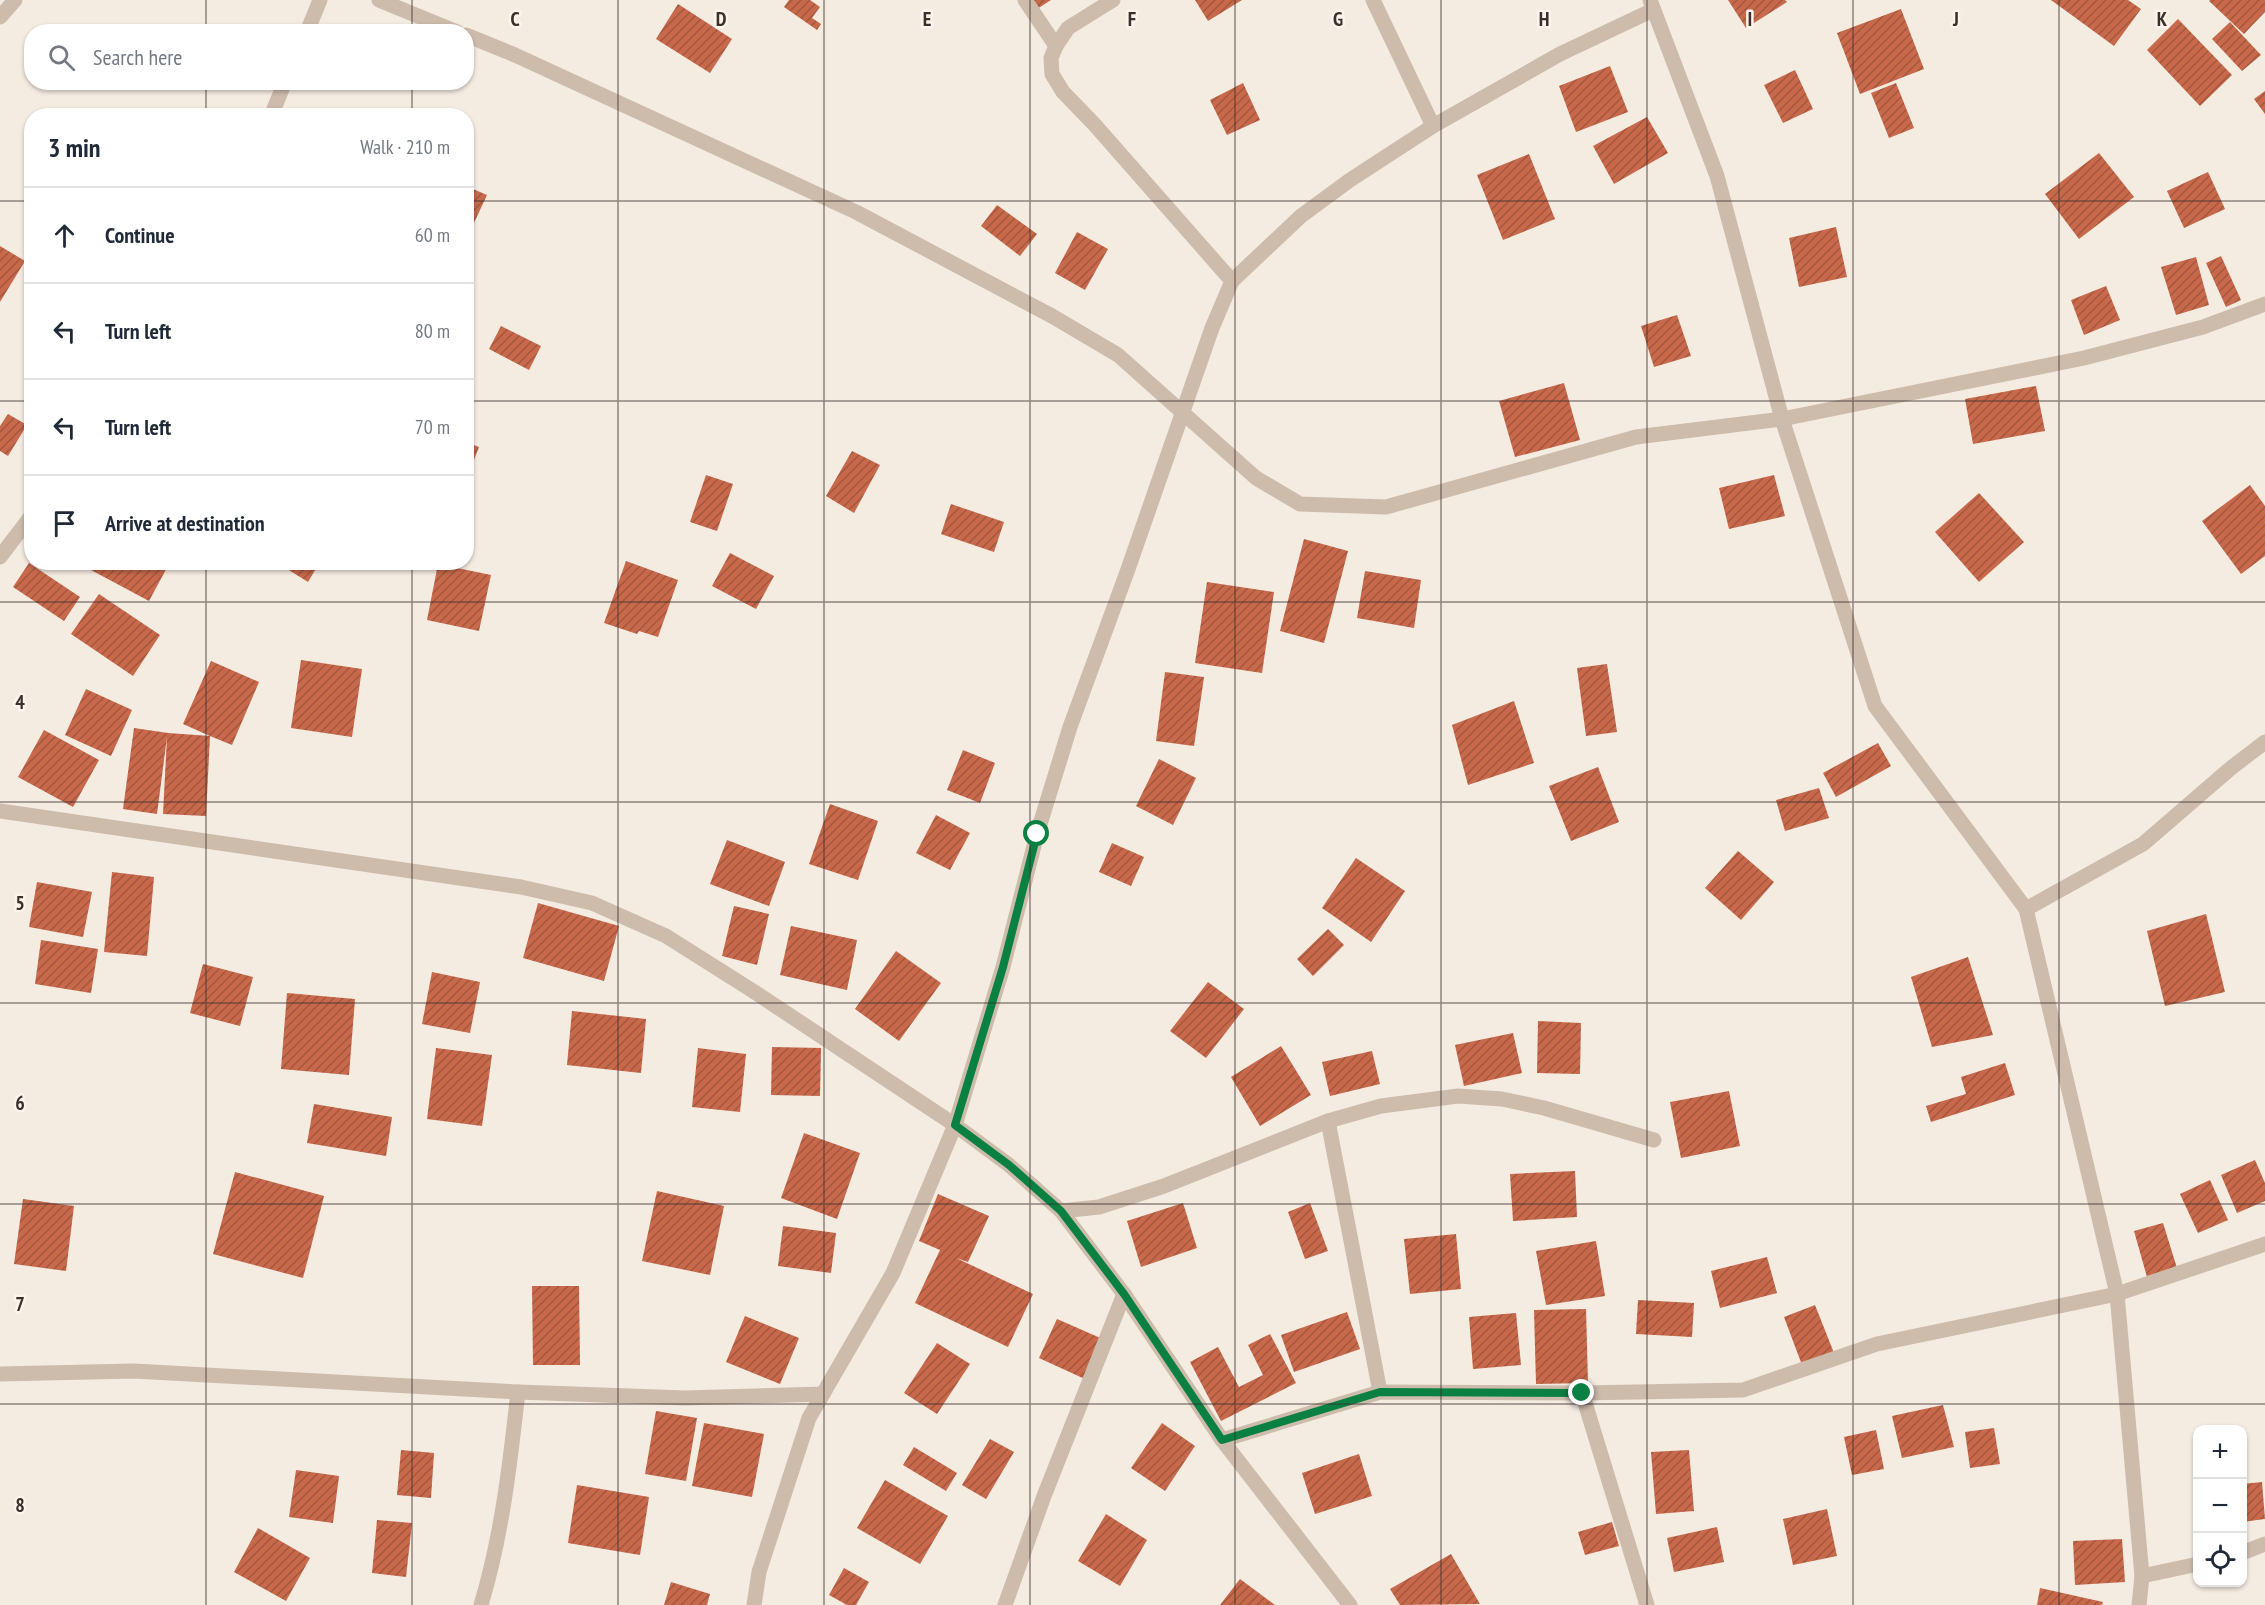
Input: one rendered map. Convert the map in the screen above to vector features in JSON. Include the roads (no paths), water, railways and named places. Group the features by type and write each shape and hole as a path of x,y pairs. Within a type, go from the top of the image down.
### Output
{"street":[{"path":"0,16 15,0"},
{"path":"310,24 320,0"},
{"path":"379,0 438,24"},
{"path":"1025,0 1056,46"},
{"path":"1113,0 1068,28 1051,58 1052,74 1063,92 1232,281"},
{"path":"1373,0 1433,126"},
{"path":"754,1605 759,1572 809,1418 893,1273 955,1125 1003,967 1037,834 1070,727 1212,328 1232,281 1301,216 1350,180 1433,126 1652,5 1717,176 1782,419 1875,706 2026,909 2117,1294 2142,1576 2139,1605"},
{"path":"474,39 515,55 856,212 1052,316 1118,355 1256,478 1300,504 1386,507 1635,437 1782,419 2084,358 2203,327 2265,304"},
{"path":"274,108 282,90"},
{"path":"0,557 24,526"},
{"path":"2026,909 2143,844 2265,741"},
{"path":"0,811 521,887 592,903 666,936 955,1125 1009,1165 1061,1211 1124,1294 1222,1440 1341,1602"},
{"path":"1061,1211 1099,1207 1164,1186 1328,1121 1381,1106 1458,1096 1502,1099 1544,1108 1654,1140"},
{"path":"1328,1121 1380,1392"},
{"path":"1222,1440 1380,1392 1582,1393 1743,1390 1877,1344 2117,1294 2265,1244"},
{"path":"1005,1605 1044,1496 1124,1294"},
{"path":"0,1374 134,1371 518,1392 685,1398 822,1394"},
{"path":"481,1605 494,1563 508,1482 518,1392"},
{"path":"1582,1393 1647,1605"},
{"path":"2247,1551 2265,1544"},
{"path":"2142,1576 2193,1565"}]}
